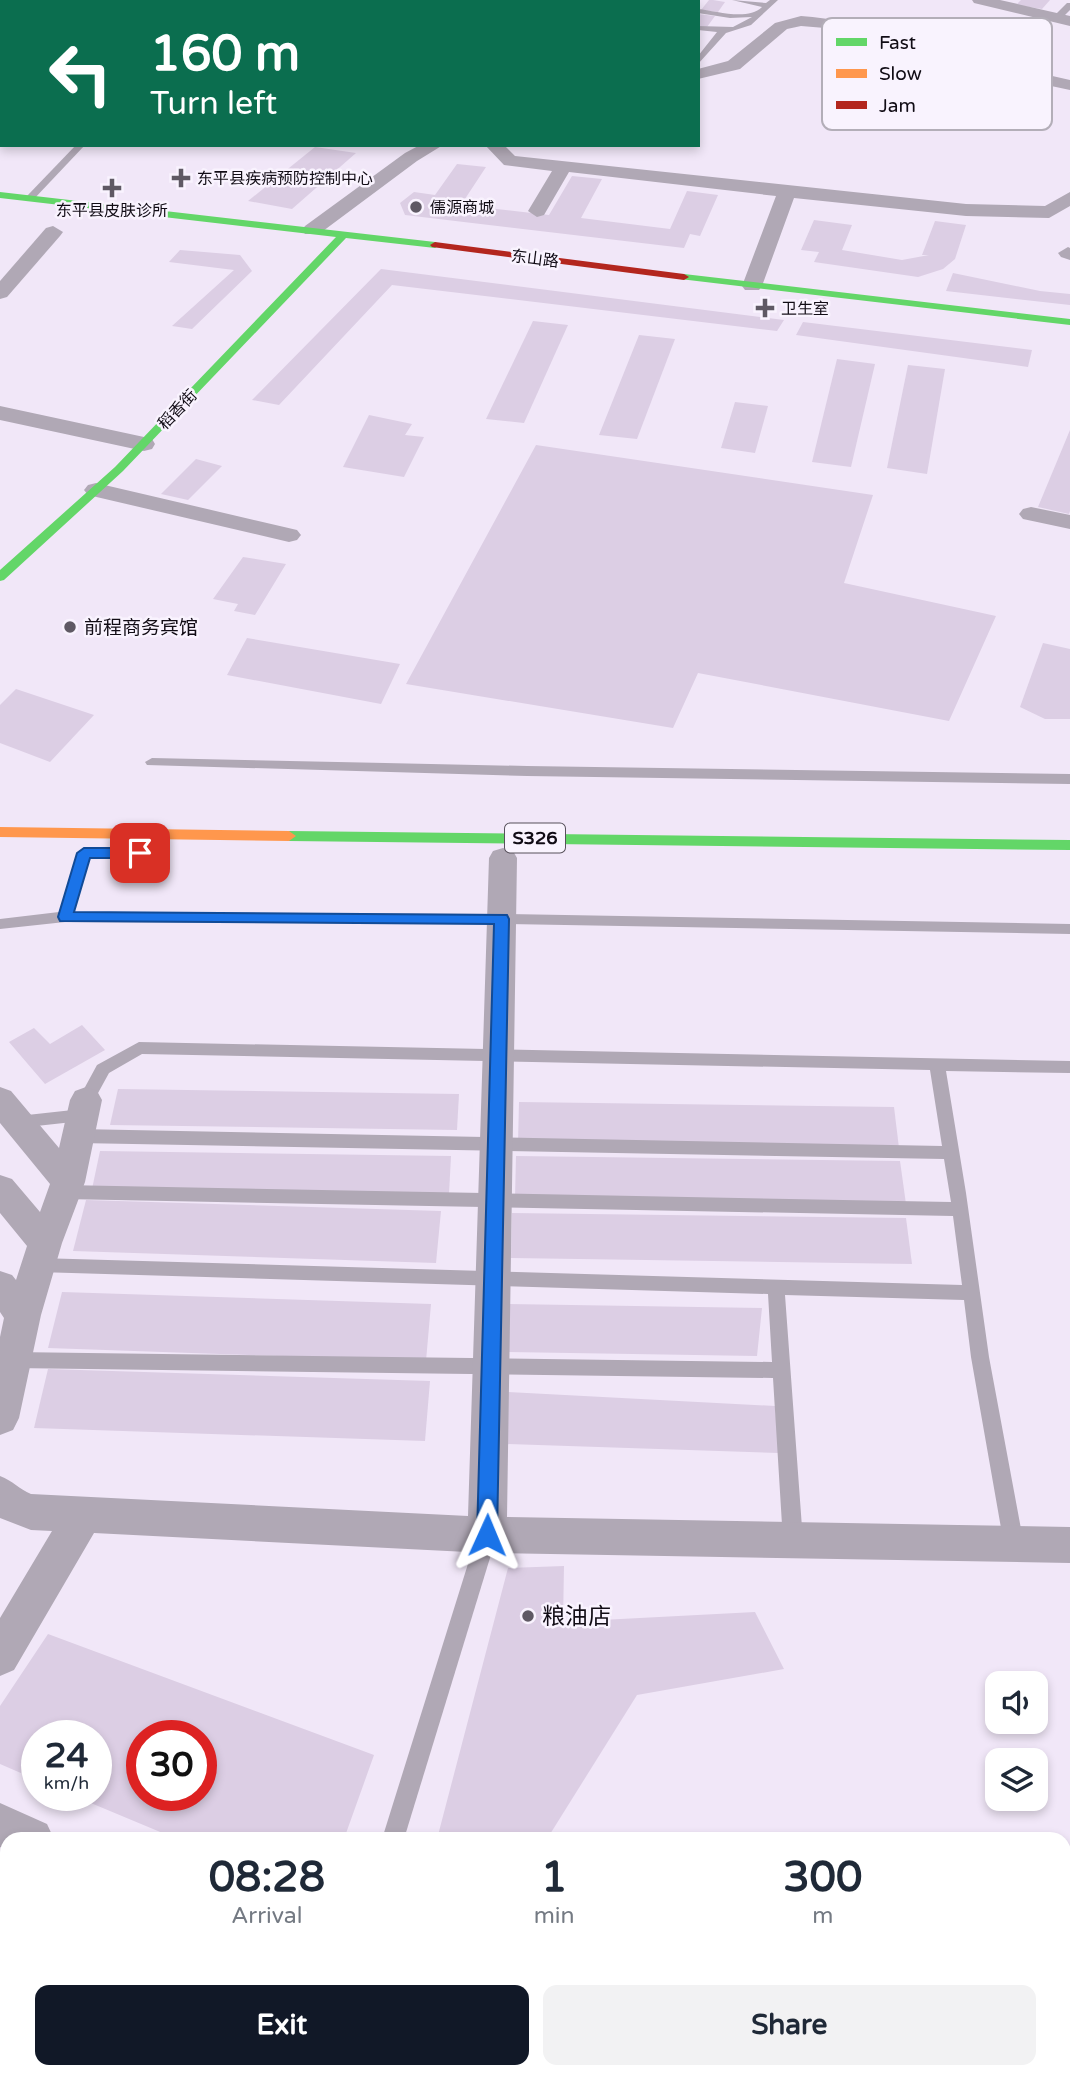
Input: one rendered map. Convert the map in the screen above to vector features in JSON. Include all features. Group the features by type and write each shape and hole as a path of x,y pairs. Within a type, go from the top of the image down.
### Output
{"main road":[{"name":"东山路","path":"0,195 345,233 752,286 1070,322"},
{"name":"稻香街","path":"0,577 144,444 345,233"},
{"name":"S326","path":"0,832 1070,845"}],"street":[{"path":"980,0 1006,3 1063,20"},
{"path":"700,74 734,65 781,26 801,22 822,23"},
{"path":"1052,81 1070,85"},
{"path":"292,228 311,209 395,147"},
{"path":"312,230 411,157 429,147"},
{"path":"496,147 510,161 966,210 1049,212 1070,198"},
{"path":"537,211 557,165 570,147"},
{"path":"752,286 787,192"},
{"path":"0,293 53,232"},
{"path":"0,413 144,444"},
{"path":"96,490 289,535"},
{"path":"1031,514 1070,522"},
{"path":"487,1535 503,858"},
{"path":"9,1111 66,1187"},
{"path":"0,1418 23,1315 41,1254 66,1187 82,1117"},
{"path":"0,1189 41,1254"},
{"path":"0,1286 23,1315"},
{"path":"0,1494 5,1502 31,1512 487,1535 1070,1545"},
{"path":"0,1656 83,1515"}],"lane":[{"path":"736,0 771,3"},
{"path":"700,28 723,32 743,29 771,3"},
{"path":"1063,20 1070,5"},
{"path":"700,11 730,16 760,14"},
{"path":"700,60 723,32"},
{"path":"30,198 79,147"},
{"path":"152,762 1070,779"},
{"path":"65,917 85,853"},
{"path":"0,924 65,917 502,919 1070,929"},
{"path":"82,1117 103,1069 139,1048 499,1053 1070,1067"},
{"path":"937,1065 952,1153 979,1357 1014,1545"},
{"path":"9,1111 496,1143 952,1153"},
{"path":"66,1187 495,1200 960,1209"},
{"path":"41,1254 493,1278 776,1289 971,1293"},
{"path":"776,1289 793,1541"},
{"path":"13,1360 781,1370"},
{"path":"395,1832 487,1535"}],"building":[{"path":"709,0 725,2 718,12 701,10"},
{"path":"1021,0 1050,0 1042,9 1016,5"},
{"path":"700,14 715,16 707,27 700,26"},
{"path":"315,147 356,153 292,209 248,201"},
{"path":"457,164 486,167 461,205 549,215 572,176 602,179 581,218 670,229 687,191 718,195 700,236 690,234 684,248 405,215 400,203 414,192 435,195"},
{"path":"814,220 852,225 842,250 902,260 929,255 922,255 935,221 966,225 955,259 943,269 918,277 814,262 819,252 801,250"},
{"path":"180,250 240,255 252,271 192,329 172,326 234,270 169,262"},
{"path":"381,269 784,320 777,331 392,285 279,405 252,400"},
{"path":"953,273 1040,291 1070,294 1070,305 946,291"},
{"path":"533,321 568,325 524,423 486,419"},
{"path":"803,322 1032,350 1028,367 796,335"},
{"path":"639,335 675,339 637,439 599,435"},
{"path":"837,359 875,364 851,467 812,462"},
{"path":"908,365 945,369 927,474 887,468"},
{"path":"735,402 768,406 755,453 721,448"},
{"path":"369,415 412,424 405,435 424,437 404,477 343,467"},
{"path":"1070,430 1070,511 1069,514 1038,507"},
{"path":"536,445 873,495 844,583 996,616 949,721 698,673 673,728 406,684"},
{"path":"196,459 222,466 188,500 161,494"},
{"path":"243,557 286,564 255,615 234,611 238,604 213,599"},
{"path":"247,638 400,664 381,704 227,675"},
{"path":"1043,643 1070,649 1070,719 1045,719 1020,707"},
{"path":"16,689 94,715 50,762 0,743 0,705"},
{"path":"82,1025 105,1050 45,1084 9,1042 34,1028 50,1044"},
{"path":"118,1089 459,1094 457,1130 110,1125"},
{"path":"519,1102 894,1107 899,1148 518,1143"},
{"path":"100,1151 451,1156 449,1194 92,1189"},
{"path":"516,1156 900,1161 906,1204 515,1198"},
{"path":"86,1200 441,1211 436,1263 73,1251"},
{"path":"512,1213 906,1218 912,1264 511,1258"},
{"path":"62,1292 431,1304 426,1361 48,1348"},
{"path":"507,1304 762,1308 757,1356 505,1352"},
{"path":"48,1369 430,1381 425,1441 34,1428"},
{"path":"507,1392 775,1406 779,1453 506,1444"},
{"path":"564,1566 563,1622 755,1612 784,1669 637,1695 551,1832 439,1832 508,1568"},
{"path":"48,1634 374,1755 346,1832 160,1832 110,1811 112,1720 21,1720 21,1773 0,1764 0,1706"}],"traffic: fast":[{"path":"0,195 435,245"},
{"path":"0,577 119,469 345,233"},
{"path":"684,277 1070,322"},
{"path":"289,836 1070,845"}],"traffic: slow":[{"path":"0,832 289,836"}],"traffic: jam":[{"path":"435,245 684,277"}],"place":[{"name":"东平县疾病预防控制中心","path":"181,178"},
{"name":"东平县皮肤诊所","path":"112,188"},
{"name":"儒源商城","path":"416,207"},
{"name":"卫生室","path":"765,308"},
{"name":"前程商务宾馆","path":"70,627"},
{"name":"粮油店","path":"528,1616"}],"route":[{"path":"140,853 84,853 65,917 502,919 487,1535"}]}
